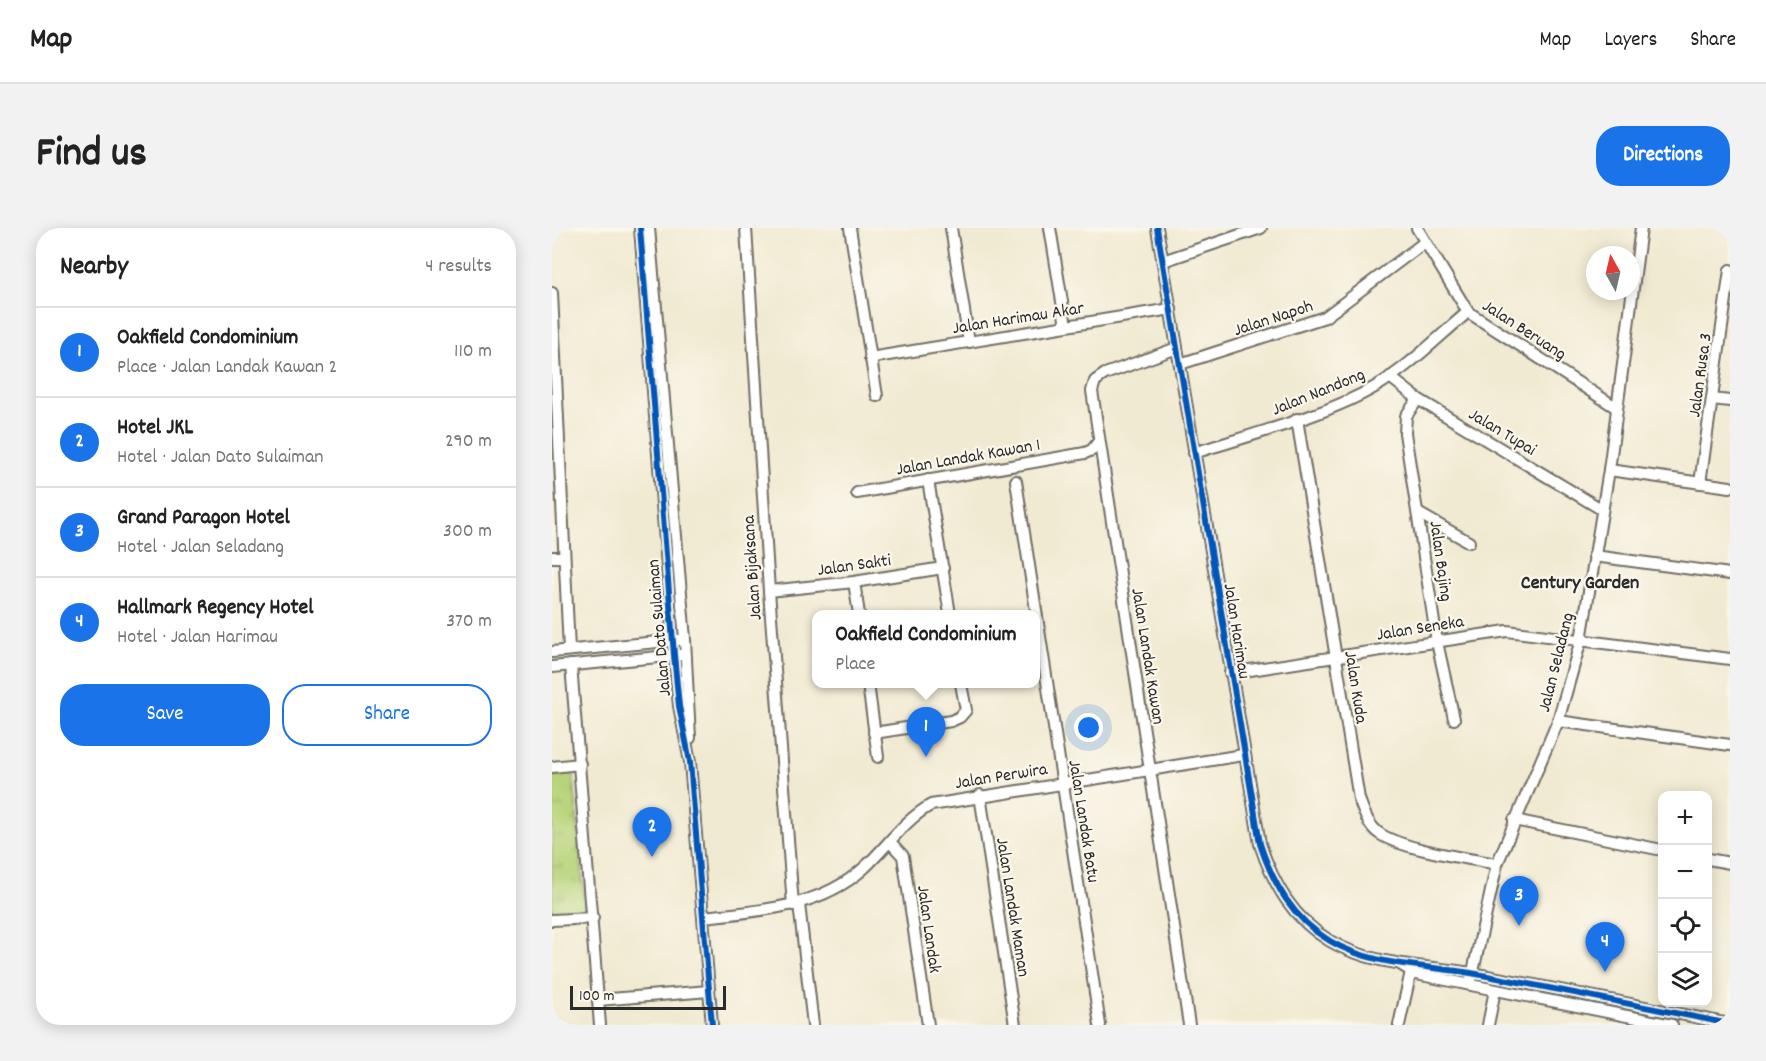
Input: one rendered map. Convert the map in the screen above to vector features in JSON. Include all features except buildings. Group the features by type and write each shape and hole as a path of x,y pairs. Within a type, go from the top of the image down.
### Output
{"street":[{"name":"Jalan Dato Sulaiman","path":"640,228 674,655 679,706 690,762"},
{"name":"Jalan Dato Sulaiman","path":"649,228 691,705 690,762 712,1025"},
{"name":"Jalan Bijaksana","path":"746,228 769,591 796,904"},
{"path":"850,228 877,396"},
{"path":"951,228 969,342"},
{"path":"1050,228 1066,326"},
{"name":"Jalan Harimau","path":"1157,228 1243,755 1260,844 1268,869 1291,907 1331,941 1349,950 1470,985 1672,1025"},
{"path":"1163,261 1261,228"},
{"name":"Jalan Beruang","path":"1417,228 1468,312 1617,408"},
{"name":"Jalan Seladang","path":"1470,985 1497,864 1558,722 1581,640 1609,470 1641,228"},
{"name":"Jalan Napoh","path":"1180,364 1325,317 1425,242"},
{"name":"Jalan Rusa 3","path":"1700,483 1730,270"},
{"path":"552,293 556,473 564,557 569,650"},
{"name":"Jalan Harimau Akar","path":"870,358 1171,309"},
{"name":"Jalan Nandong","path":"1194,453 1297,419 1365,393 1390,378 1468,312"},
{"name":"Jalan Landak Kawan","path":"1177,348 1105,374 1095,381 1092,391 1189,1025"},
{"name":"Jalan Tupai","path":"1390,378 1418,399 1601,509"},
{"name":"Jalan Bajing","path":"1418,399 1404,423 1437,642 1454,719"},
{"path":"1712,399 1730,401"},
{"name":"Jalan Kuda","path":"1297,419 1359,799 1370,823 1379,833 1396,842 1497,864"},
{"path":"1085,453 1092,450 1099,441"},
{"path":"1085,453 1102,462"},
{"name":"Jalan Landak Kawan 1","path":"857,493 1085,453"},
{"path":"1609,470 1730,487"},
{"path":"928,480 949,610"},
{"name":"Jalan Landak Batu","path":"1016,481 1036,610"},
{"name":"Jalan Bajing","path":"1418,513 1469,542"},
{"path":"1594,556 1730,574"},
{"path":"552,557 564,557"},
{"name":"Jalan Sakti","path":"769,591 854,582 943,568"},
{"path":"854,582 858,610"},
{"name":"Jalan Seneka","path":"1230,673 1507,631 1730,659"},
{"name":"Jalan Landak Batu","path":"1040,635 1100,1025"},
{"path":"552,652 685,639"},
{"path":"552,667 686,654"},
{"path":"571,665 600,1025"},
{"path":"868,688 878,757"},
{"path":"874,733 960,717 966,710 962,688"},
{"path":"1558,722 1730,745"},
{"name":"Jalan Perwira","path":"703,917 796,904 831,891 854,876 891,843 907,822 931,804 1243,755"},
{"path":"552,767 580,764"},
{"name":"Jalan Landak Maman","path":"980,795 1015,1025"},
{"path":"1514,820 1658,849"},
{"name":"Jalan Landak","path":"891,843 903,856 928,1025"},
{"path":"1712,860 1730,863"},
{"path":"796,904 813,1025"},
{"path":"552,920 593,918"},
{"path":"1399,1025 1411,968"},
{"name":"Jalan Harimau","path":"1411,968 1472,974 1730,1024"},
{"path":"1488,1025 1495,990"},
{"path":"598,1000 709,991"}],"green space":[{"path":"573,769 586,915 552,917 552,771"}],"cycle path":[{"path":"640,228 674,655 679,706 690,762 712,1025"},
{"path":"1157,228 1260,844 1271,873 1286,899 1305,922 1317,932 1330,941 1363,955 1381,960 1504,979 1730,1024"}],"place":[{"name":"Oakfield Condominium","path":"926,757"},
{"name":"Hotel JKL","path":"652,857"},
{"name":"Grand Paragon Hotel","path":"1519,926"},
{"name":"Hallmark Regency Hotel","path":"1605,972"}],"district":[{"name":"Century Garden","path":"1580,581"}]}
